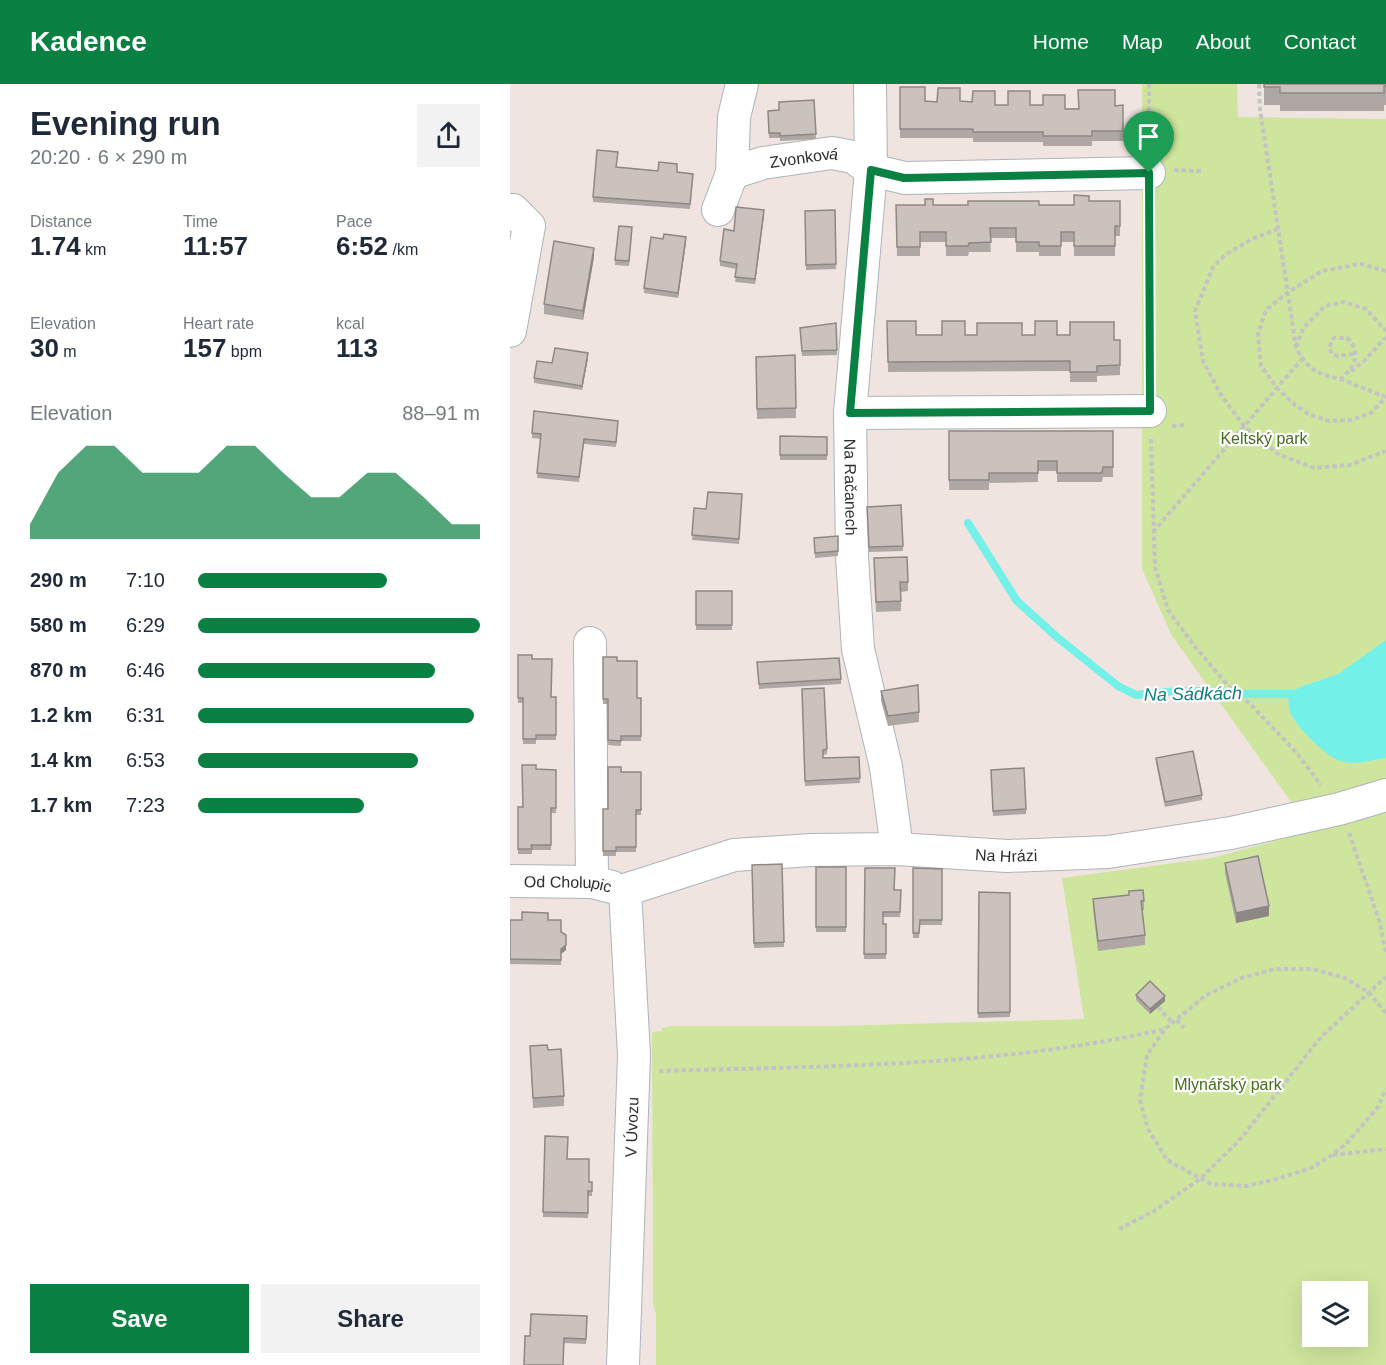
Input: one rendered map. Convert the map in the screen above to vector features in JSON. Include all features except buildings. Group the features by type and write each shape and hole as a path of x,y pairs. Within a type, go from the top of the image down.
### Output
{"street":[{"path":"718,210 732,174 734,117 742,84"},
{"name":"Na Račanech","path":"870,84 871,170 850,413 852,557 858,649 886,767 897,849"},
{"name":"Zvonková","path":"732,174 763,163 832,153 853,157 871,170 904,178 1149,173"},
{"path":"510,210 513,210 529,226 510,331"},
{"path":"850,413 1150,411"},
{"path":"590,643 592,882"},
{"name":"Na Hrázi","path":"625,890 734,855 811,850 897,849 1007,856 1108,852 1231,833 1339,809 1386,795"},
{"name":"Od Cholupic","path":"510,881 592,882 625,890"},
{"name":"V Úvozu","path":"623,1365 633,1072 625,890"}],"path":[{"path":"1149,84 1150,411 1152,532 1155,567 1168,610 1196,648 1231,689 1251,705 1296,752 1324,788"},
{"path":"1259,84 1260,109 1287,292 1296,347 1302,359 1316,373 1340,379 1386,397 1371,413 1351,420 1329,421 1311,415 1295,405 1277,388 1261,366 1257,334 1266,309 1287,292 1323,271 1360,264 1386,271"},
{"path":"1278,230 1252,239 1226,255 1213,267 1196,311 1203,361 1221,395 1244,426 1278,454 1314,468 1350,465 1386,451"},
{"path":"1296,347 1304,327 1324,306 1344,302 1366,309 1386,331"},
{"path":"1340,379 1365,360 1386,337"},
{"path":"1350,371 1355,354 1347,338 1334,338 1329,347 1332,354 1337,356 1355,354"},
{"path":"1152,532 1302,359"},
{"path":"1349,831 1379,920 1386,952"},
{"path":"1386,1013 1368,992 1345,978 1312,969 1275,969 1241,978 1205,996 1166,1029 1147,1055 1140,1100 1148,1129 1167,1160 1211,1184 1246,1186 1311,1168 1332,1155 1346,1144 1378,1107 1386,1089"},
{"path":"1119,1229 1154,1211 1200,1179 1238,1142 1321,1037 1386,977"},
{"path":"1158,1007 1172,1023"},
{"path":"1177,1020 1184,1028"},
{"path":"633,1072 869,1065 1003,1055 1114,1041 1166,1029"},
{"path":"1332,1155 1386,1149"}],"green space":[{"name":"Keltský park","path":"1142,84 1237,84 1238,117 1386,119 1386,640 1338,674 1289,693 1288,702 1291,714 1301,728 1338,760 1354,763 1386,758 1386,782 1294,806 1172,636 1142,569"},
{"name":"Mlynářský park","path":"1386,811 1386,1365 656,1365 656,1314 653,1303 652,1032 662,1031 662,1028 671,1026 837,1026 1084,1019 1062,878 1212,858"}],"water":[{"path":"1386,640 1386,758 1354,763 1338,760 1315,743 1296,722 1289,708 1289,693 1338,674"}],"waterway":[{"name":"Na Sádkách","path":"968,523 1017,601 1058,638 1118,686 1136,695 1177,691 1297,694"}],"route":[{"path":"871,170 904,178 1149,173 1150,411 850,413 871,170"}]}
